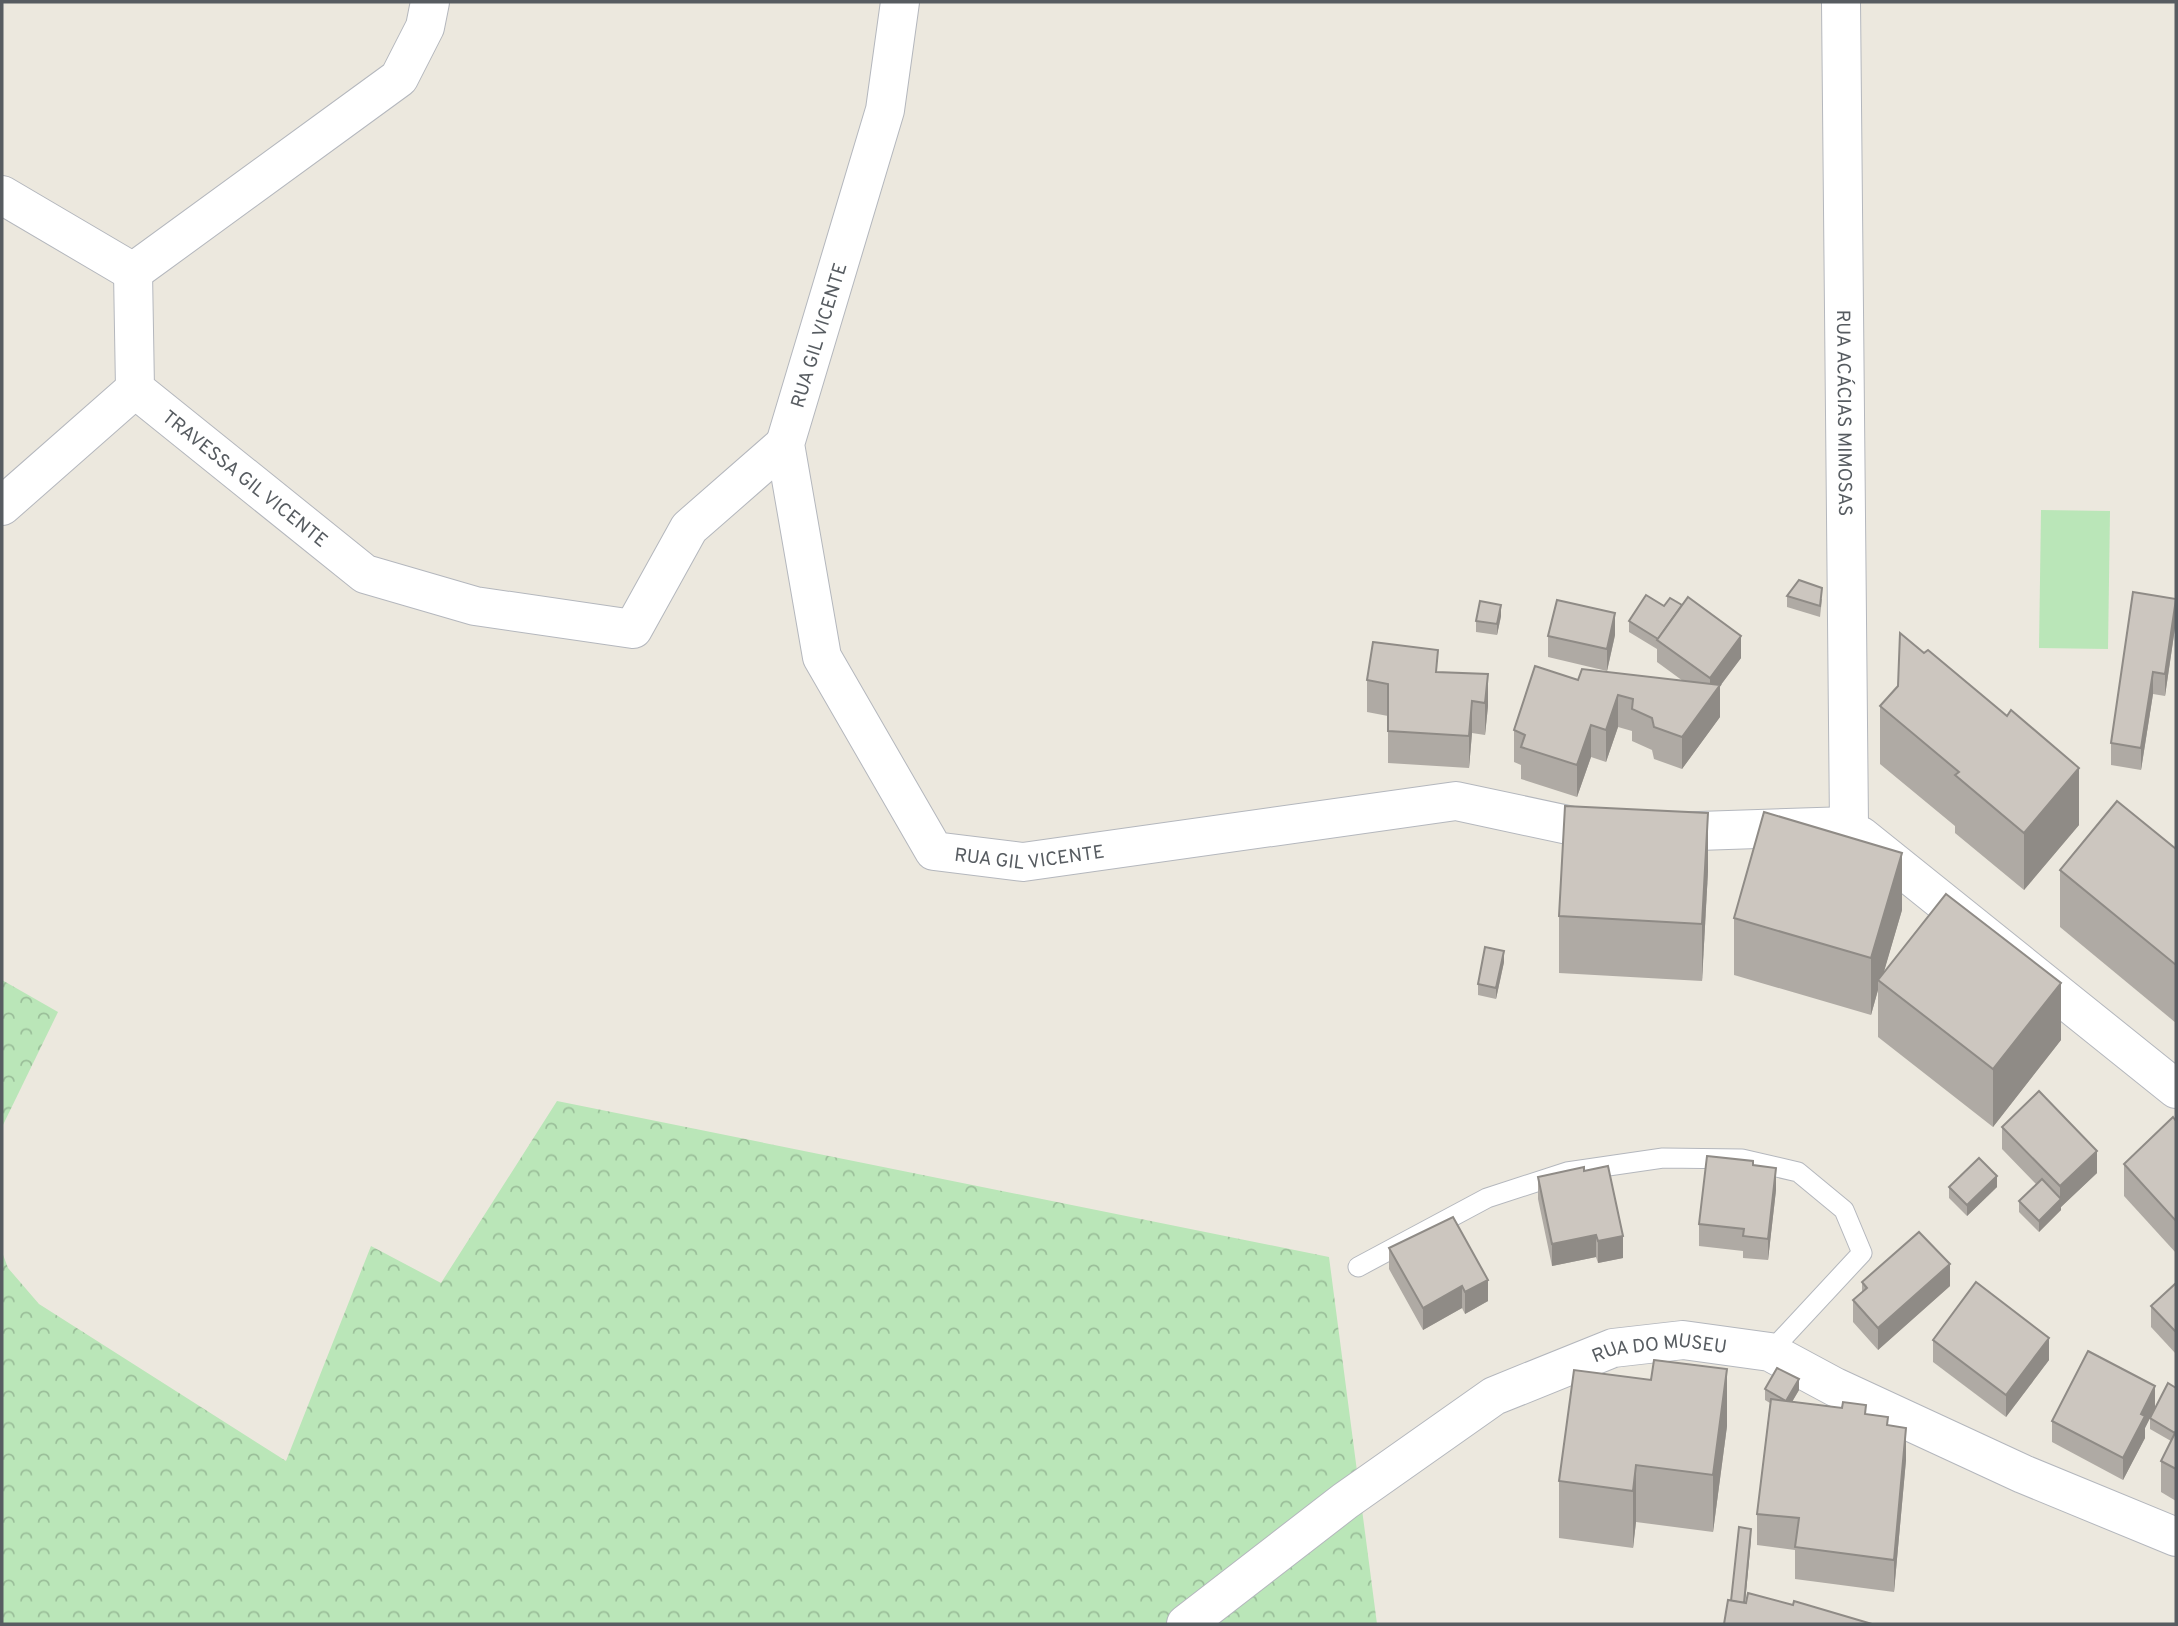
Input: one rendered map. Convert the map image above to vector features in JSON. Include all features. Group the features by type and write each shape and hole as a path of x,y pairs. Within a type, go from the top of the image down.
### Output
{"street":[{"path":"133,272 399,78 425,27 430,2"},
{"name":"RUA GIL VICENTE","path":"900,2 885,110 785,444 822,657 934,851 1023,862 1456,801 1610,834 1849,826"},
{"name":"RUA ACÁCIAS MIMOSAS","path":"1841,2 1849,826"},
{"path":"2,195 133,272"},
{"path":"2,506 135,388 133,272"},
{"name":"TRAVESSA GIL VICENTE","path":"135,388 365,574 475,606 633,629 689,528 785,444"},
{"path":"1849,826 2176,1089"},
{"name":"RUA DO MUSEU","path":"1186,1624 1345,1501 1494,1396 1613,1348 1684,1340 1770,1352 1835,1387 2023,1474 2176,1537"}],"lane":[{"path":"1359,1267 1488,1198 1567,1172 1663,1158 1742,1159 1798,1172 1844,1210 1862,1252 1770,1352"}],"green space":[{"path":"2041,510 2110,511 2108,649 2039,648"},
{"path":"2,980 58,1012 2,1127"},
{"path":"557,1101 1329,1257 1377,1624 2,1624 2,1252 8,1268 39,1304 286,1461 371,1246 441,1283"}],"building":[{"path":"1799,580 1822,588 1820,606 1787,596"},
{"path":"2133,592 2176,599 2165,674 2153,672 2141,748 2111,743"},
{"path":"1646,595 1664,606 1670,598 1682,605 1658,639 1629,621"},
{"path":"1688,597 1741,636 1710,678 1657,640"},
{"path":"1557,600 1615,613 1607,649 1548,636"},
{"path":"1480,601 1501,605 1497,624 1476,621"},
{"path":"1900,633 1924,653 1928,650 2007,716 2011,710 2079,768 2024,833 1955,775 1959,772 1880,706 1898,686"},
{"path":"1373,642 1438,650 1436,672 1488,674 1485,703 1472,701 1469,736 1388,731 1388,684 1367,680"},
{"path":"1535,666 1578,680 1582,669 1720,685 1682,737 1654,727 1652,718 1632,709 1633,699 1618,695 1606,730 1591,725 1577,765 1521,747 1525,735 1514,730"},
{"path":"2117,801 2176,849 2176,965 2060,870"},
{"path":"1565,806 1708,813 1702,924 1559,916"},
{"path":"1764,812 1902,853 1871,958 1734,918"},
{"path":"1946,894 2061,983 1993,1069 1878,980"},
{"path":"1485,947 1504,951 1496,988 1478,984"},
{"path":"2039,1091 2097,1151 2060,1186 2002,1127"},
{"path":"2173,1117 2176,1121 2176,1221 2124,1164"},
{"path":"1707,1156 1753,1161 1753,1165 1776,1168 1768,1239 1743,1236 1744,1229 1699,1224"},
{"path":"1979,1158 1997,1176 1967,1205 1949,1187"},
{"path":"1608,1166 1623,1236 1598,1241 1596,1235 1552,1244 1538,1177 1584,1167 1584,1171"},
{"path":"2042,1179 2061,1199 2039,1221 2019,1201"},
{"path":"1453,1217 1488,1280 1465,1292 1462,1286 1423,1308 1389,1248"},
{"path":"1919,1232 1950,1264 1878,1328 1853,1300 1867,1288 1862,1282"},
{"path":"1976,1282 2049,1338 2006,1395 1933,1340"},
{"path":"2176,1285 2176,1332 2151,1306"},
{"path":"2088,1351 2155,1386 2141,1414 2145,1416 2123,1458 2052,1421"},
{"path":"1654,1360 1727,1369 1713,1475 1636,1465 1633,1491 1559,1481 1574,1370 1651,1380"},
{"path":"1777,1368 1799,1379 1786,1401 1765,1389"},
{"path":"2168,1383 2176,1388 2175,1433 2150,1418"},
{"path":"1771,1399 1842,1408 1843,1402 1866,1405 1865,1414 1888,1417 1887,1425 1906,1428 1894,1560 1795,1547 1799,1518 1757,1514"},
{"path":"2176,1431 2176,1469 2161,1461"},
{"path":"1739,1527 1751,1529 1744,1603 1731,1601"},
{"path":"1748,1593 1793,1605 1794,1601 1872,1624 1724,1624 1728,1600 1746,1603"}]}
